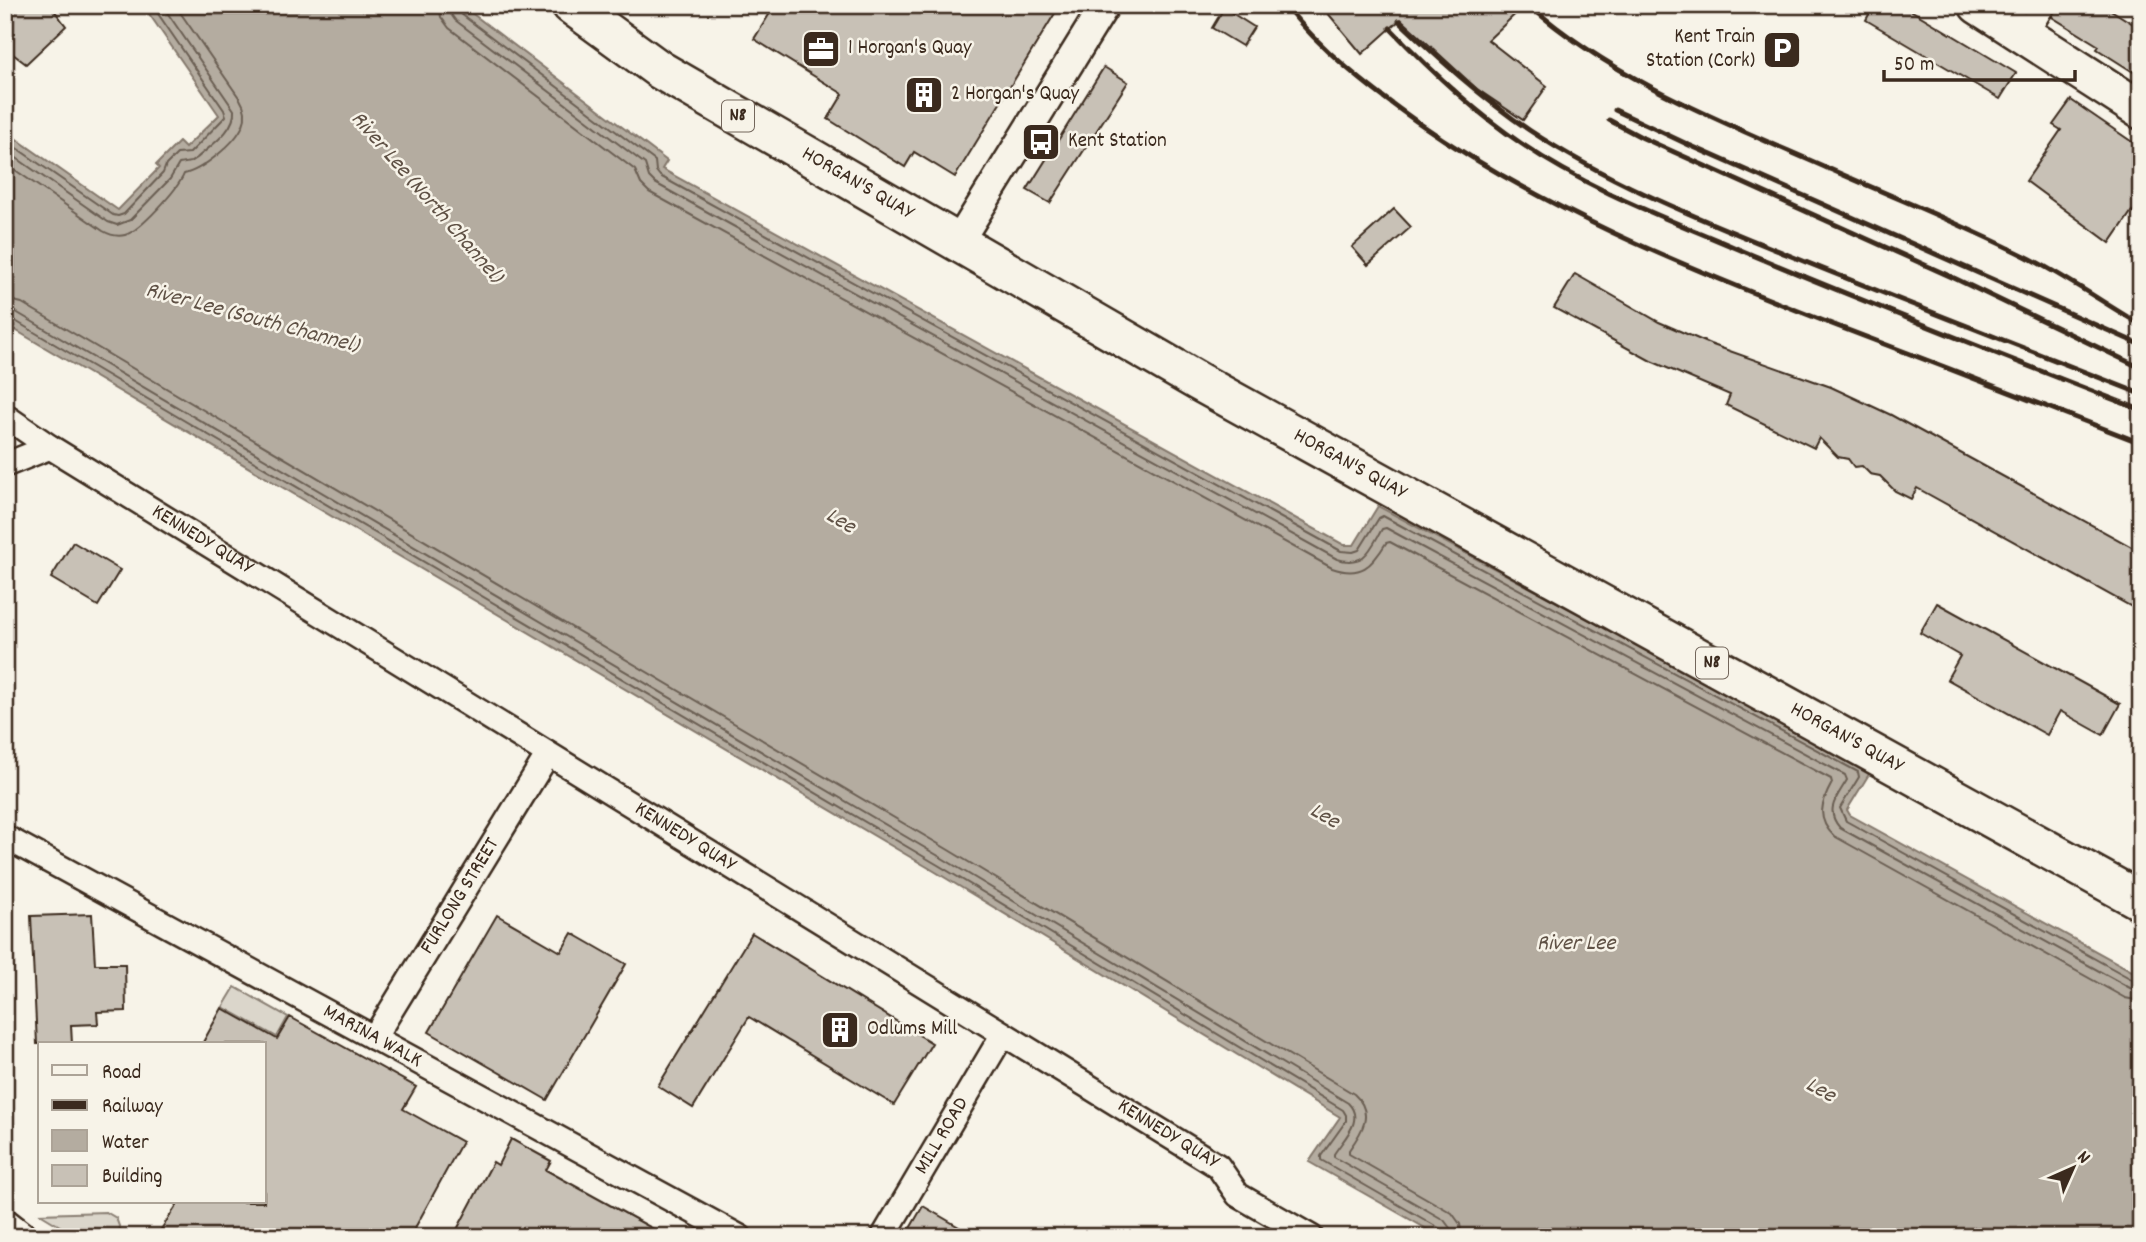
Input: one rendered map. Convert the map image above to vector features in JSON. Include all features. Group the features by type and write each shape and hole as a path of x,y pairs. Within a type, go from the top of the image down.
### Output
{"highway":[{"name":"HORGAN'S QUAY","path":"571,5 660,70 1199,382 2141,901"},
{"path":"1978,5 2034,20 2139,106"}],"street":[{"path":"959,241 1105,5"},
{"name":"KENNEDY QUAY","path":"5,416 50,447 1218,1167 1238,1195 1311,1237"},
{"path":"5,465 50,447"},
{"name":"FURLONG STREET","path":"374,1038 548,754"},
{"name":"MARINA WALK","path":"5,837 740,1237"},
{"name":"MILL ROAD","path":"883,1237 1003,1034"},
{"path":"5,1223 23,1237"}],"shaded area":[{"path":"235,987 288,1017 277,1037 223,1007"},
{"path":"106,1212 116,1218 123,1237 78,1237 40,1214"}],"water":[{"name":"River Lee","path":"143,5 461,5 667,161 662,169 1344,545 1354,545 1378,506 1871,771 1847,810 1850,815 2141,976 2141,1237 1441,1237 1309,1162 1340,1117 934,871 5,324 5,131 118,210 159,168 156,165 179,142 185,148 219,115"}],"building":[{"path":"5,5 50,5 66,26 26,64 5,48"},
{"name":"2 Horgan's Quay","path":"775,5 1060,5 955,177 914,152 905,167 828,119 843,94 754,39"},
{"path":"1321,5 1525,5 1488,40 1547,86 1523,120 1477,89 1401,19 1362,54"},
{"path":"1874,5 1902,5 2016,73 2000,99 1866,20"},
{"path":"2057,5 2103,5 2141,29 2141,77 2097,49 2099,46 2052,17"},
{"path":"1224,8 1254,27 1242,46 1212,28"},
{"path":"1104,67 1128,82 1050,203 1027,190"},
{"path":"2071,100 2141,148 2141,217 2132,211 2110,243 2026,181 2061,130 2053,125"},
{"path":"1394,209 1411,227 1368,265 1352,247"},
{"path":"1575,274 1659,322 1710,344 1831,387 1891,415 2141,552 2141,612 1917,488 1911,499 1895,491 1880,476 1870,474 1862,466 1854,467 1848,459 1838,457 1819,438 1814,448 1726,405 1730,395 1651,361 1554,308"},
{"path":"73,542 120,570 98,606 51,578"},
{"path":"1937,603 2120,704 2103,735 2060,711 2047,735 1947,679 1960,656 1920,633"},
{"path":"92,914 95,964 125,964 126,1011 97,1012 98,1024 71,1025 72,1042 37,1044 31,916"},
{"path":"497,915 561,952 572,933 626,964 547,1100 429,1032"},
{"name":"Odlums Mill","path":"752,933 932,1043 894,1105 749,1017 693,1108 658,1086"},
{"path":"222,1008 277,1039 290,1017 416,1087 403,1109 462,1142 410,1237 156,1237 178,1204 266,1204 266,1042 203,1042"},
{"path":"511,1139 551,1161 546,1170 668,1237 453,1237 493,1162 498,1165"},
{"path":"923,1206 976,1237 905,1237"}],"railway":[{"path":"1285,5 1330,53 1398,108 1464,153 1563,208 1718,278 2141,443"},
{"path":"1529,5 1599,57 1674,99 2007,247 2141,325"},
{"path":"1399,21 1462,78 1512,118 1559,149 1622,183 1786,254 2141,394"},
{"path":"1390,28 1437,75 1486,118 1547,160 1599,189 1837,290 2141,410"},
{"path":"1615,110 2141,345"},
{"path":"1609,120 1643,138 1954,278 2141,368"}],"place":[{"name":"1 Horgan's Quay","path":"821,49"},
{"name":"Kent Train Station (Cork)","path":"1782,50"},
{"name":"2 Horgan's Quay","path":"924,95"},
{"name":"Kent Station","path":"1041,142"},
{"name":"Odlums Mill","path":"840,1030"}],"water label":[{"name":"River Lee (North Channel)","path":"426,198"},
{"name":"River Lee (South Channel)","path":"252,319"},
{"name":"Lee","path":"840,522"},
{"name":"Lee","path":"1324,817"},
{"name":"Lee","path":"1820,1091"}]}
